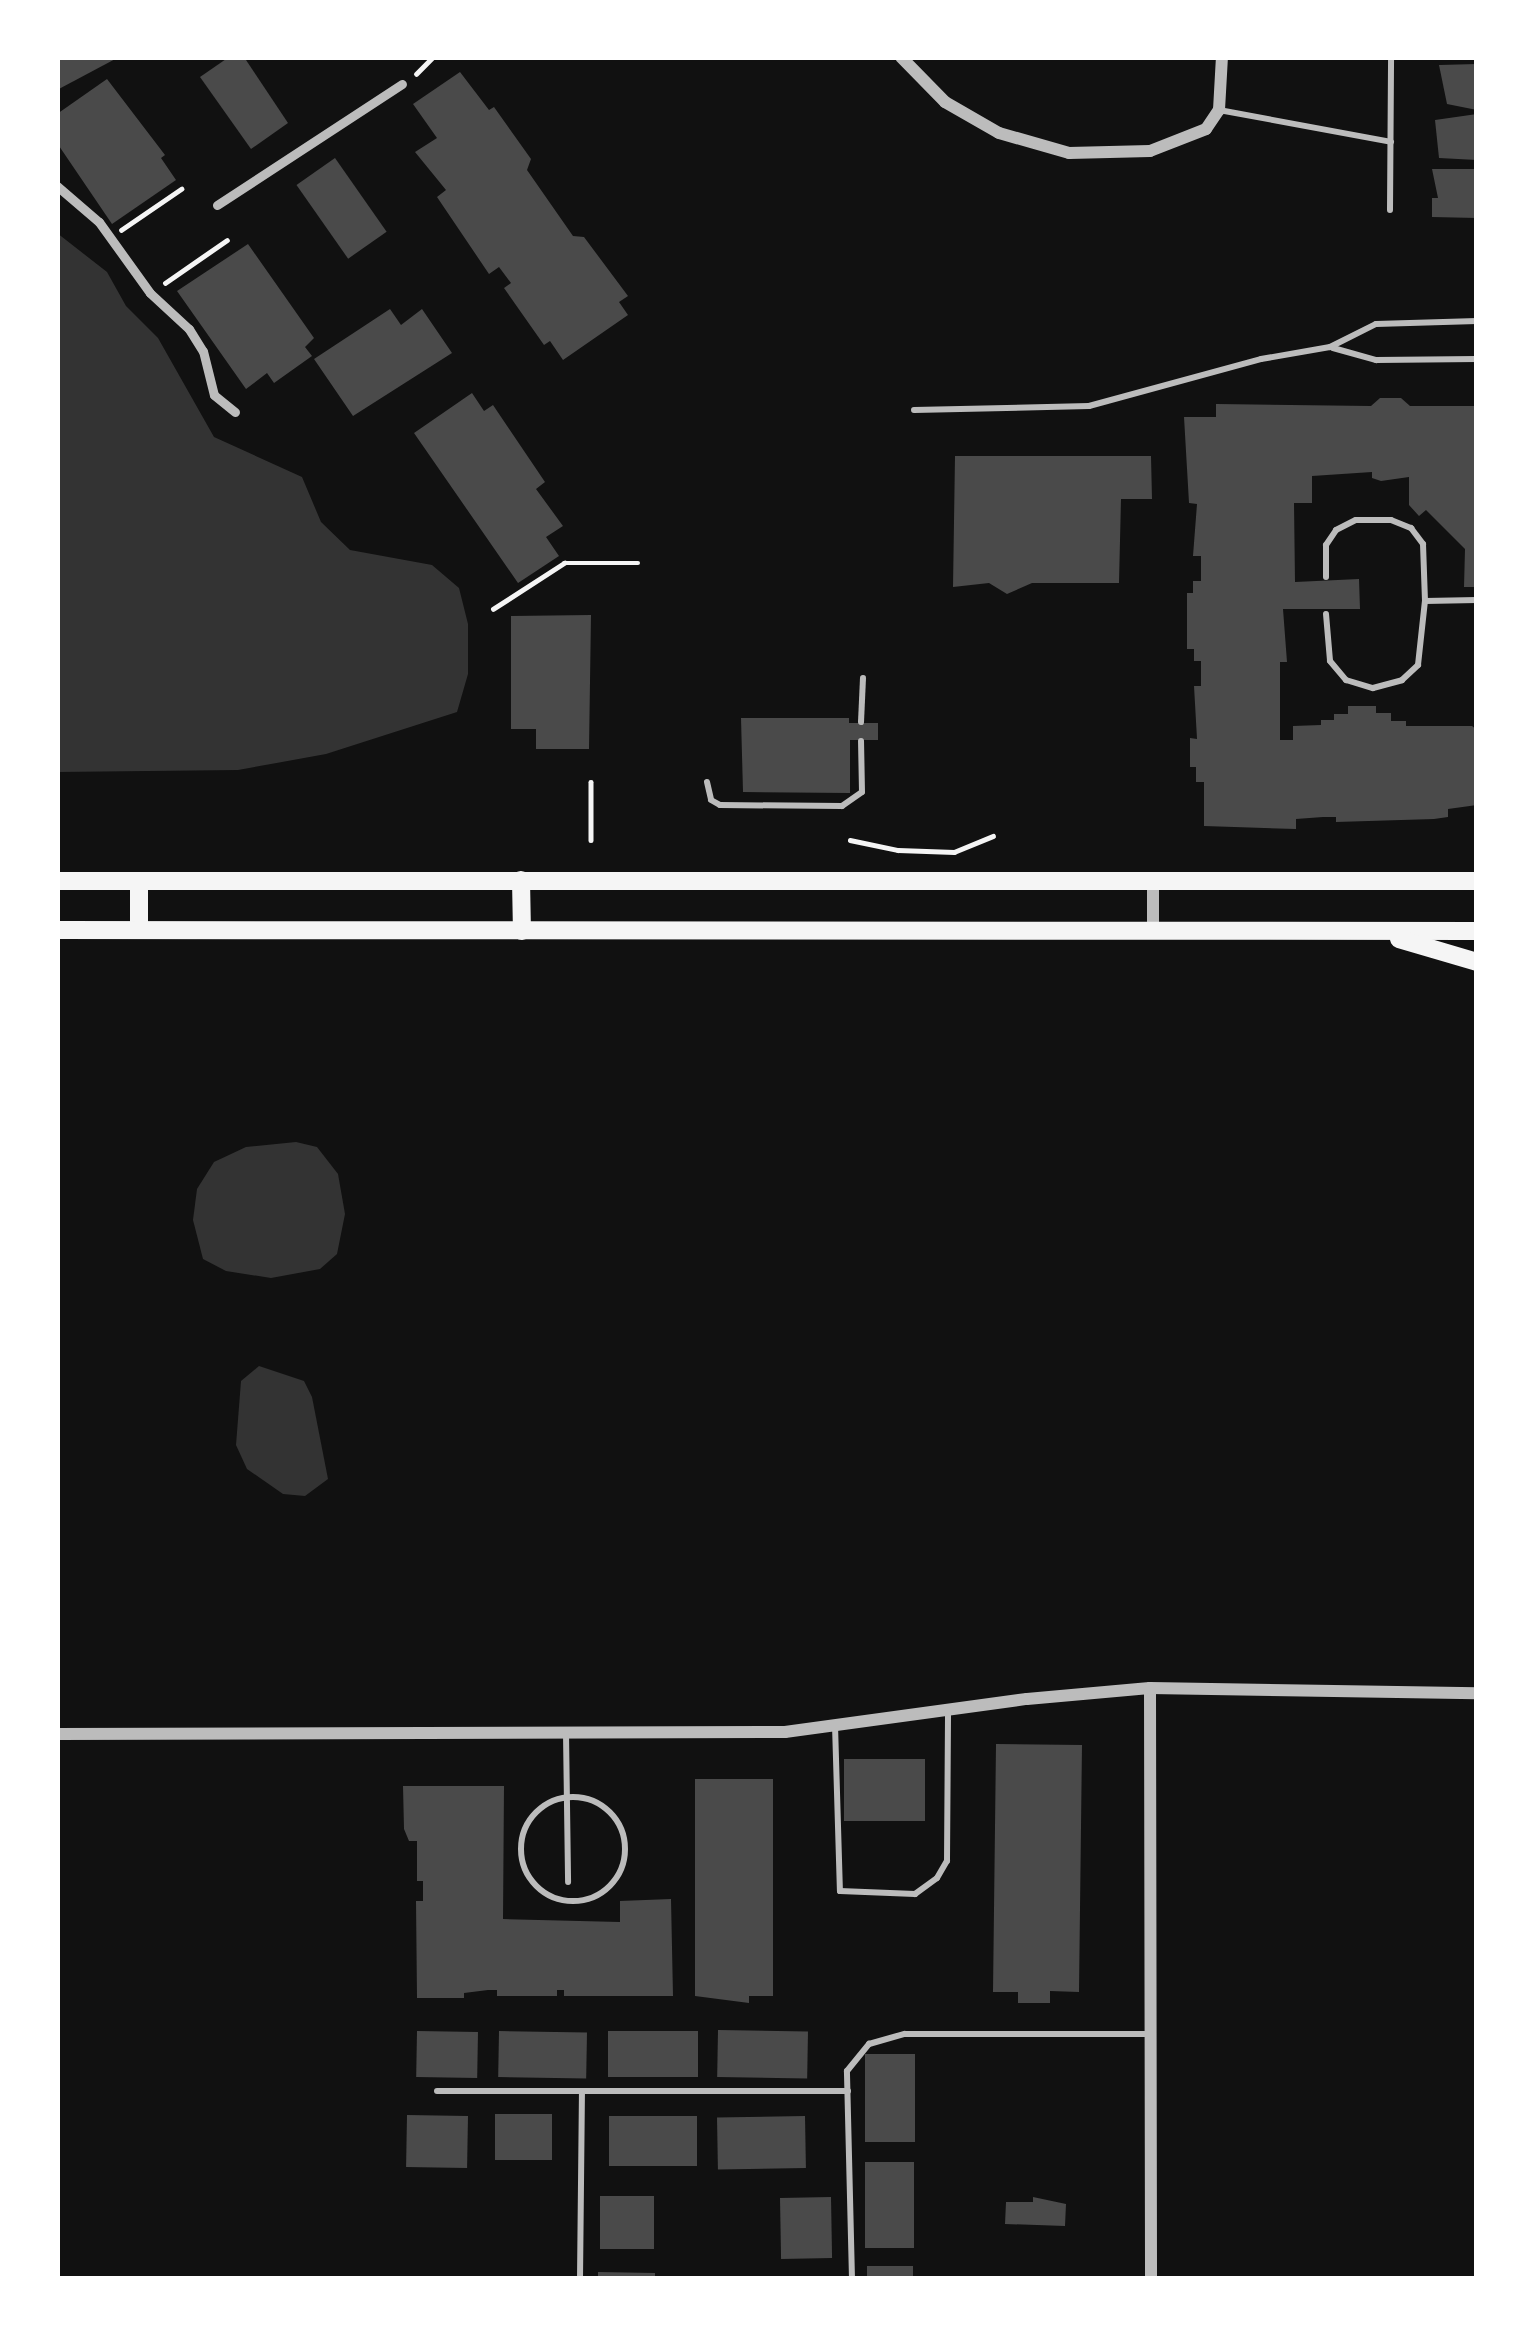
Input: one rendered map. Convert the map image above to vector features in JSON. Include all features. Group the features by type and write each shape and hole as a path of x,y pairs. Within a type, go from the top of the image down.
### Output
{"main road":[{"path":"139,880 140,930"},
{"path":"520,880 522,931"},
{"path":"57,881 1477,880"},
{"path":"57,930 1477,931"},
{"path":"1377,932 1477,962"}],"street":[{"path":"901,57 945,103 999,133 1069,153 1150,151 1207,129 1219,110 1222,57"},
{"path":"217,205 401,84"},
{"path":"57,187 111,236 150,292 189,328 203,351 214,394 235,412"},
{"path":"1154,879 1154,930"},
{"path":"1150,1688 1150,2279"},
{"path":"57,1734 785,1732 1150,1688 1477,1693"}],"lane":[{"path":"1390,210 1391,57"},
{"path":"1219,110 1390,142"},
{"path":"914,410 1090,406 1261,358 1330,347 1376,324 1477,321"},
{"path":"1330,347 1376,360 1477,359"},
{"path":"1326,577 1326,545 1336,530 1356,520 1391,520 1411,528 1423,544 1425,601 1418,665 1402,680 1373,688 1346,680 1330,661 1326,614"},
{"path":"1425,601 1477,600"},
{"path":"860,722 863,677"},
{"path":"706,782 711,800 720,805 842,806 862,792 860,741"},
{"path":"835,1725 840,1891 914,1894 937,1878 947,1861 948,1709"},
{"path":"566,1733 568,1882"},
{"path":"567,1798 600,1804 621,1829 625,1845 624,1862 606,1889 575,1901 557,1899 530,1878 521,1844 536,1813 567,1798"},
{"path":"852,2279 847,2071 869,2044 905,2034 1150,2034"},
{"path":"437,2091 848,2091"},
{"path":"580,2279 582,2092"}],"path":[{"path":"421,71 434,57"},
{"path":"111,236 181,189"},
{"path":"150,292 226,240"},
{"path":"493,609 564,562 638,562"},
{"path":"591,782 591,840"},
{"path":"850,840 898,850 954,852 993,836"}],"shaded area":[{"path":"57,233 107,272 126,306 158,338 214,437 302,477 321,522 350,550 432,565 459,588 468,624 468,674 457,712 326,754 238,770 57,772"},
{"path":"296,1142 317,1147 338,1174 345,1214 337,1254 320,1269 271,1278 226,1271 203,1259 193,1220 197,1189 214,1162 246,1147"},
{"path":"259,1366 304,1381 312,1397 328,1479 305,1496 283,1494 247,1469 236,1445 241,1381"}],"building":[{"path":"57,57 119,57 57,90"},
{"path":"229,57 244,57 288,123 251,149 200,77"},
{"path":"1477,64 1477,110 1447,104 1439,65"},
{"path":"460,72 489,110 494,107 531,159 527,170 573,236 584,237 628,296 619,302 628,315 563,360 550,341 544,345 504,288 511,283 499,267 489,274 437,197 446,190 415,152 437,138 413,104"},
{"path":"107,79 165,155 161,158 176,180 112,224 57,143 57,114"},
{"path":"1477,114 1477,160 1439,158 1435,120"},
{"path":"335,158 387,232 348,259 296,185"},
{"path":"1432,169 1477,169 1477,218 1432,217 1432,198 1438,198"},
{"path":"248,244 314,338 305,347 312,356 274,383 267,373 246,389 177,291"},
{"path":"390,309 401,325 422,309 452,353 353,416 314,359"},
{"path":"472,393 484,411 493,405 545,482 536,489 563,526 546,537 559,556 518,583 414,433"},
{"path":"1380,398 1401,398 1410,406 1477,406 1477,587 1464,587 1465,549 1426,510 1419,516 1409,505 1409,477 1381,481 1372,478 1372,472 1312,476 1312,503 1294,503 1295,582 1359,579 1360,609 1283,609 1287,662 1280,662 1280,740 1293,740 1293,726 1321,725 1321,720 1334,720 1334,714 1348,714 1348,706 1376,706 1376,713 1391,713 1391,721 1406,721 1406,726 1472,726 1477,730 1477,805 1448,809 1448,817 1434,819 1336,822 1336,817 1323,817 1296,819 1296,829 1204,826 1204,782 1196,782 1196,767 1190,767 1190,738 1197,739 1194,686 1201,686 1201,661 1194,661 1194,649 1187,649 1187,593 1193,593 1193,581 1201,581 1201,556 1193,556 1197,504 1189,503 1184,417 1216,417 1216,404 1371,406"},
{"path":"955,456 1151,456 1152,499 1121,499 1119,583 1032,583 1007,594 989,583 953,587"},
{"path":"591,615 589,749 536,749 536,729 511,729 511,616"},
{"path":"741,718 849,718 849,723 878,723 878,740 850,740 850,793 743,792"},
{"path":"996,1744 1082,1745 1079,1992 1050,1991 1050,2003 1018,2003 1018,1992 993,1992"},
{"path":"844,1759 925,1759 925,1821 844,1821"},
{"path":"695,1779 773,1779 773,1996 749,1996 749,2003 695,1996"},
{"path":"403,1786 504,1786 503,1919 620,1922 620,1901 671,1899 673,1996 564,1996 564,1990 557,1990 557,1996 497,1996 497,1990 488,1990 464,1993 464,1998 417,1998 416,1901 423,1901 423,1881 417,1881 417,1841 409,1841 404,1829"},
{"path":"718,2030 808,2032 807,2079 717,2077"},
{"path":"417,2031 478,2032 477,2078 416,2077"},
{"path":"499,2031 587,2033 586,2079 498,2077"},
{"path":"608,2031 698,2031 698,2077 608,2077"},
{"path":"865,2054 915,2054 915,2142 865,2142"},
{"path":"495,2114 552,2114 552,2160 495,2160"},
{"path":"407,2115 468,2116 467,2168 406,2167"},
{"path":"609,2116 697,2116 697,2166 609,2166"},
{"path":"805,2116 806,2168 718,2170 717,2118"},
{"path":"865,2162 914,2162 914,2248 865,2248"},
{"path":"600,2196 654,2196 654,2249 600,2249"},
{"path":"831,2197 832,2258 781,2259 780,2198"},
{"path":"1033,2197 1066,2204 1065,2226 1005,2224 1006,2202 1033,2202"},
{"path":"867,2266 913,2266 913,2279 867,2279"},
{"path":"598,2272 655,2273 655,2279 598,2279"}]}
